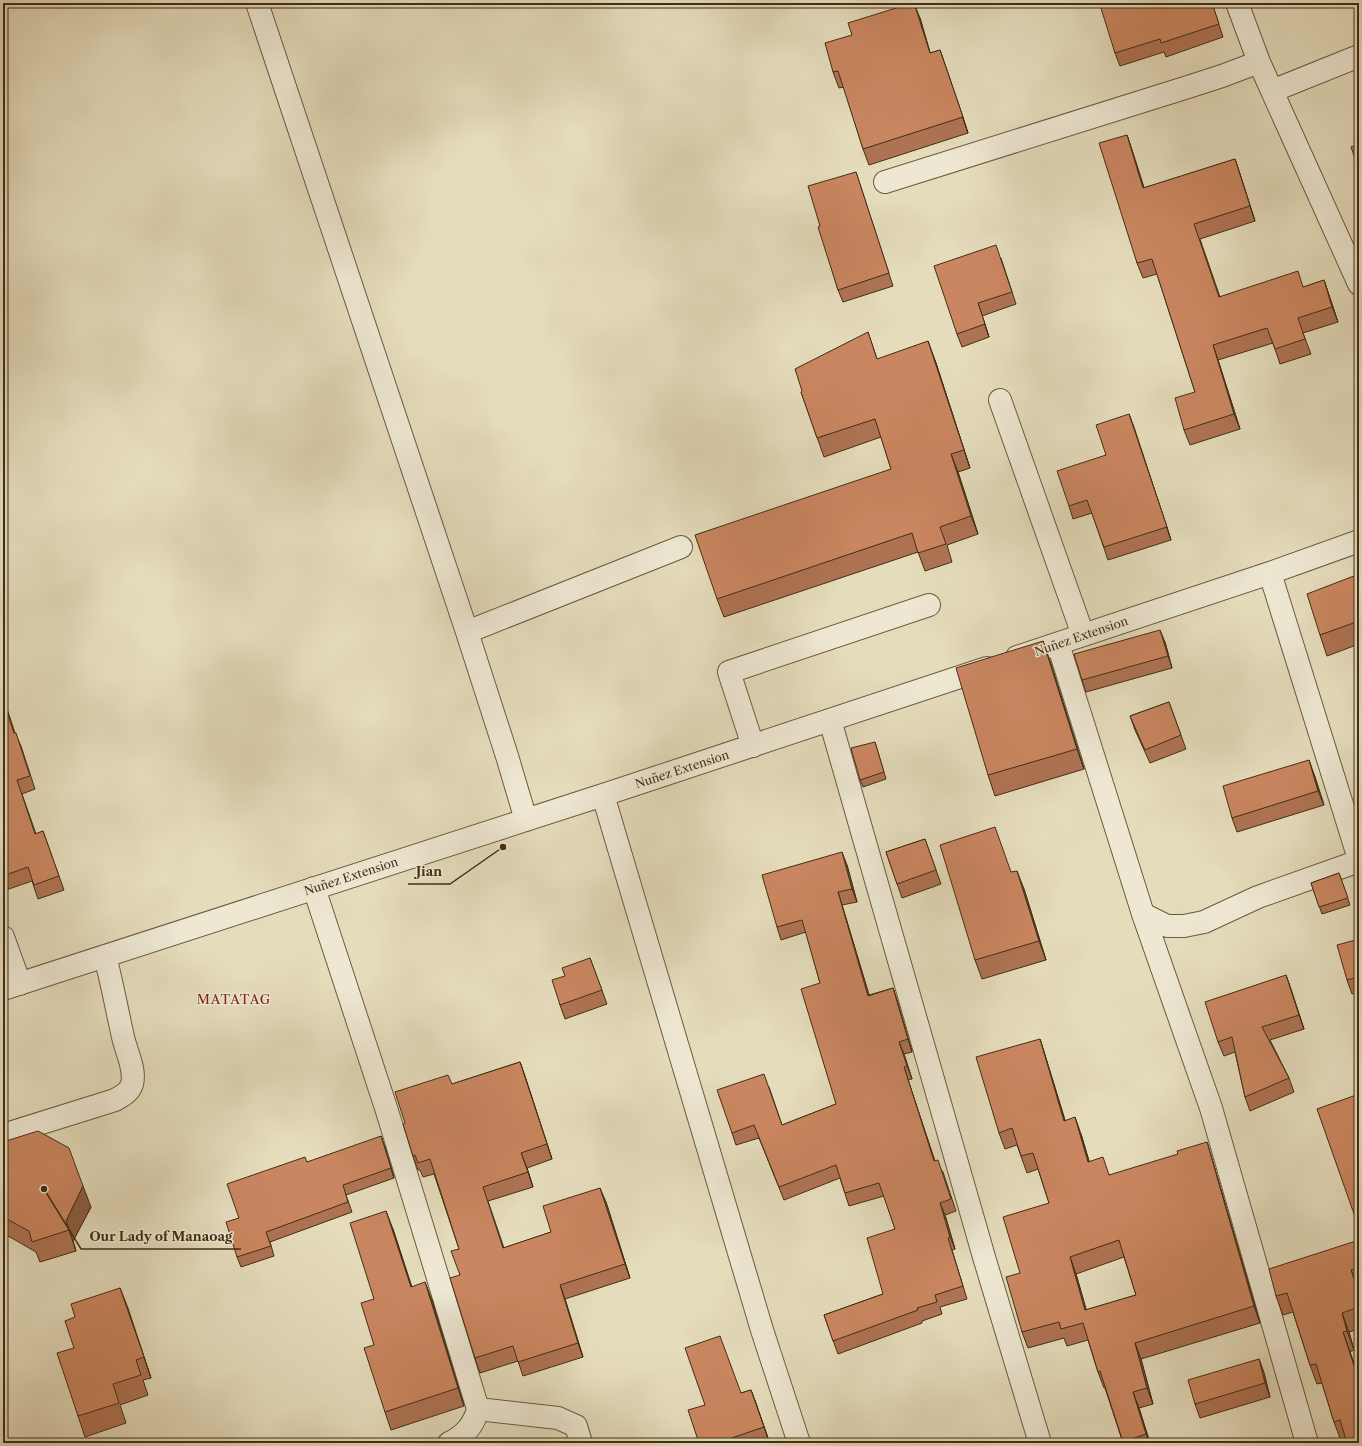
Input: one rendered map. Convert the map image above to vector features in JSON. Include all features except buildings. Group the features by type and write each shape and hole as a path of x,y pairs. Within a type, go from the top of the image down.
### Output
{"street":[{"path":"257,3 467,632 526,820"},
{"path":"1237,3 1259,62 1359,284"},
{"path":"1272,90 1359,56"},
{"path":"885,182 1195,85 1259,62"},
{"path":"1000,400 1083,635"},
{"name":"Nuñez Extension","path":"11,986 753,746 1359,542"},
{"path":"467,632 681,547"},
{"path":"1143,914 1167,926 1184,926 1204,922 1258,898 1359,860 1270,573"},
{"path":"753,746 729,672 930,605"},
{"path":"1058,644 1143,914 1211,1108 1307,1443"},
{"path":"830,720 984,1257 1040,1443"},
{"path":"603,795 762,1330 798,1443"},
{"path":"314,888 387,1111 478,1409 475,1420 470,1429 449,1443"},
{"path":"3,937 11,986"},
{"path":"3,1135 115,1100 124,1096 129,1091 132,1084 133,1074 105,956"},
{"path":"478,1409 558,1418 576,1426 582,1443"}],"place":[{"name":"Jian","path":"503,847"},
{"name":"Our Lady of Manaoag","path":"44,1189"}],"district":[{"name":"MATATAG","path":"234,999"}]}
